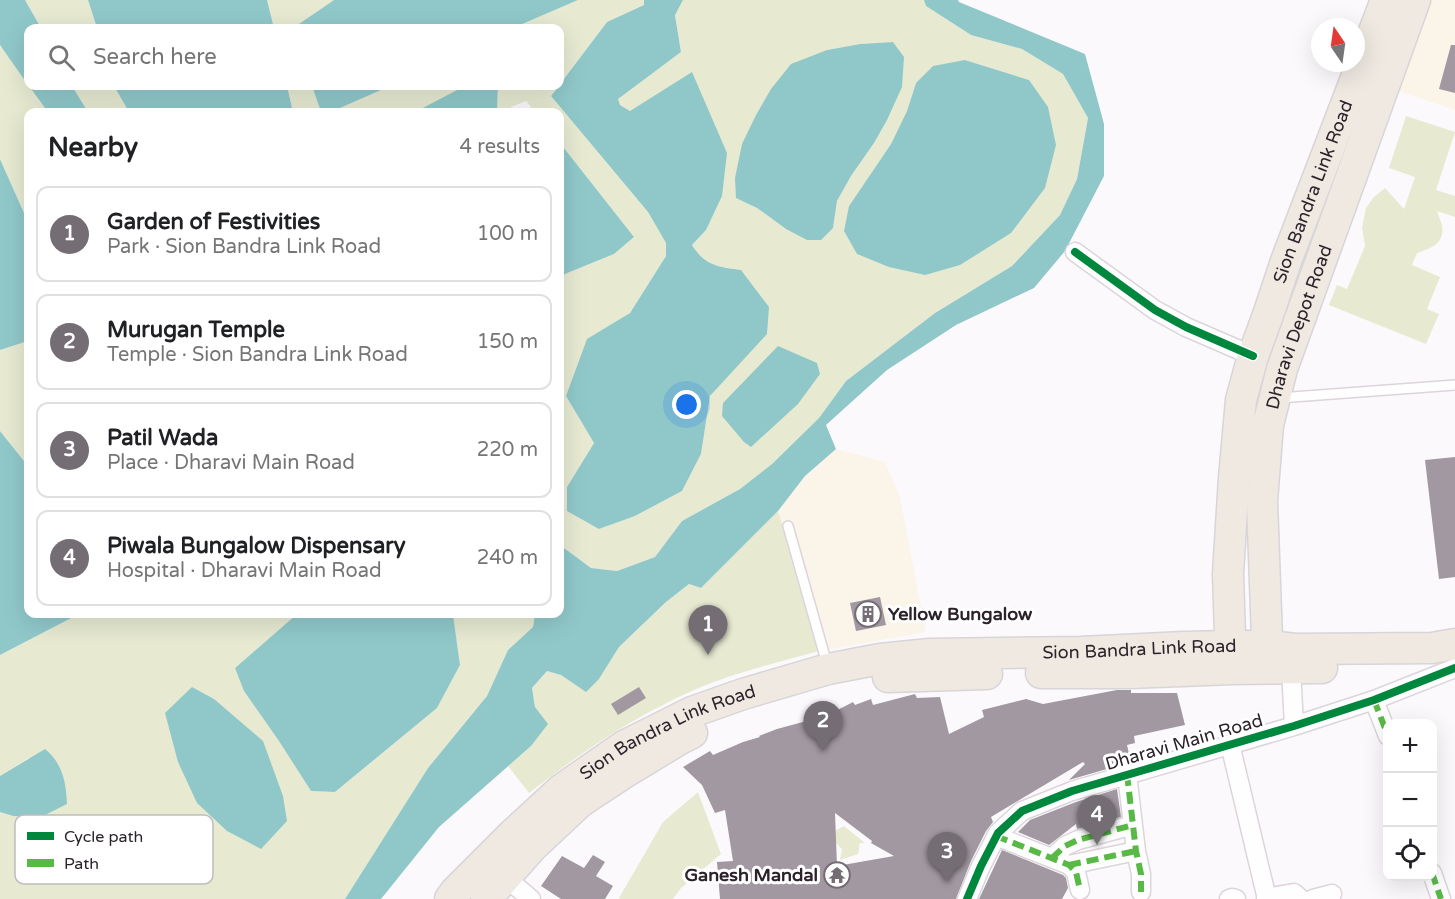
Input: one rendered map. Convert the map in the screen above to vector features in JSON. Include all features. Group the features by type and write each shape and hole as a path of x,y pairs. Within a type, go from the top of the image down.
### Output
{"main road":[{"name":"Sion Bandra Link Road","path":"1231,657 1228,574 1241,400 1253,356 1299,226 1386,0"},
{"name":"Dharavi Depot Road","path":"1276,661 1262,501 1268,425 1282,369 1415,0"},
{"path":"1326,157 1354,168"},
{"path":"1299,226 1329,237"},
{"path":"1276,661 1296,649 1432,648 1455,644"},
{"name":"Sion Bandra Link Road","path":"495,888 532,847 574,794 624,746 692,712 828,669 880,658 930,654 1081,652 1184,647 1231,657 1276,661"},
{"name":"Sion Bandra Link Road","path":"450,899 512,835 574,794 624,773 680,739 720,721 831,686 886,677 1130,673 1231,657"},
{"path":"1276,661 1414,664 1455,660"}],"street":[{"path":"1075,252 1155,310 1186,327 1253,356"},
{"path":"1276,661 1294,726"},
{"name":"Dharavi Main Road","path":"967,899 996,836 1022,811 1072,791 1294,726 1374,700 1455,668"},
{"path":"1374,700 1383,723"},
{"path":"1230,744 1267,899 1294,893 1300,899"},
{"path":"1127,774 1141,874 1141,892"},
{"path":"1052,858 1065,846 1078,840 1133,825"},
{"path":"996,836 1070,865 1076,872 1080,890"},
{"path":"1070,865 1136,851"},
{"path":"1435,881 1441,899"},
{"path":"495,888 531,899"},
{"path":"1313,899 1332,894"},
{"path":"1229,899 1236,899"}],"lane":[{"path":"1274,398 1455,385"},
{"path":"788,526 828,669"}],"shaded area":[{"path":"1429,0 1455,0 1455,110 1396,90"},
{"path":"836,449 885,462 900,497 926,632 819,651 778,511 805,476"}],"green space":[{"path":"25,0 88,0 96,24 39,24"},
{"path":"267,0 334,0 299,24 273,24"},
{"path":"578,0 644,0 644,5 607,22 564,79 564,24 522,24"},
{"path":"683,0 924,0 926,6 971,35 1022,49 1063,74 1088,118 1077,179 1060,215 1012,266 935,313 846,381 819,418 772,464 740,489 682,521 655,557 617,571 591,568 564,548 564,274 614,254 634,237 564,148 564,112 648,212 666,243 666,256 630,313 617,322 566,396 594,443 567,487 599,529 635,516 682,491 701,454 710,396 732,371 741,270 707,261 692,245 706,230 692,73 630,111 620,105 617,99 681,52 675,14","holes":["893,42 874,143 837,201 833,228 786,229 757,208 737,198 827,50 860,44","965,60 1029,80 849,206 891,144 907,111 916,83"]},
{"path":"0,45 24,78 24,90 32,90 45,108 24,108 24,213 0,159"},
{"path":"74,90 116,90 127,108 86,108"},
{"path":"288,90 313,90 320,108 292,108"},
{"path":"381,90 459,90 423,108 340,108"},
{"path":"498,90 555,90 551,96 561,108 532,108 526,101 511,107 497,108"},
{"path":"1406,116 1455,132 1436,190 1455,196 1455,217 1437,211 1442,225 1441,237 1432,247 1417,253 1412,265 1440,277 1427,309 1439,314 1426,344 1329,305 1337,285 1347,289 1365,246 1362,227 1366,208 1374,197 1385,188 1404,209 1415,177 1389,168"},
{"path":"24,342 24,461 0,431 0,350"},
{"path":"778,511 819,651 723,679 670,701 607,737 529,793 508,766 531,746 535,707 532,688 547,671 561,675 599,679 619,647 666,602 689,584 701,588"},
{"path":"71,618 292,618 235,668 311,791 335,792 437,708 460,665 453,618 534,618 533,627 508,650 487,696 428,768 345,899 0,899 0,812 13,816 29,758 0,776 0,655"},
{"path":"698,792 721,854 681,888 673,899 620,899 663,822"},
{"path":"844,826 865,843 860,843 858,854 840,860 842,849 831,833"}],"water":[{"path":"0,0 25,0 39,24 24,24 24,79 0,45"},
{"path":"88,0 267,0 273,24 96,24"},
{"path":"334,0 578,0 522,24 299,24"},
{"path":"644,0 683,0 675,15 681,52 618,99 620,105 630,111 692,72 727,153 722,196 706,230 692,245 707,261 741,270 769,307 767,334 710,396 701,454 682,491 635,516 599,529 567,511 567,487 594,443 566,396 587,339 630,313 666,256 666,243 648,212 564,112 564,108 561,108 551,96 556,90 564,90 564,79 607,22 644,5"},
{"path":"924,0 958,0 1085,54 1104,124 1104,176 1065,251 1034,288 956,325 887,370 826,425 836,449 805,476 778,511 701,588 689,584 666,602 619,647 599,679 586,692 561,675 547,671 532,688 535,707 548,724 531,746 439,827 381,899 345,899 428,768 487,696 508,650 533,627 534,618 564,618 564,548 591,568 617,571 655,557 682,521 740,489 772,464 819,418 846,381 935,313 1012,266 1060,215 1077,179 1088,118 1063,74 1022,49 971,35 926,6"},
{"path":"893,42 904,57 902,87 874,143 837,201 833,228 821,240 807,240 786,229 757,208 736,198 735,178 742,144 771,89 791,64 827,50 860,44"},
{"path":"965,60 1029,80 1048,107 1056,145 1045,188 1011,233 960,265 925,275 889,267 857,254 844,231 849,206 891,144 907,111 916,83 933,66"},
{"path":"32,90 74,90 86,108 45,108"},
{"path":"116,90 288,90 292,108 127,108"},
{"path":"313,90 381,90 340,108 320,108"},
{"path":"457,90 498,90 497,108 423,108"},
{"path":"564,148 634,237 614,254 564,274"},
{"path":"0,159 24,213 24,342 0,350"},
{"path":"778,346 817,363 820,374 798,404 751,447 722,416 723,403"},
{"path":"0,431 24,461 24,618 71,618 0,655"},
{"path":"292,618 453,618 460,665 437,708 335,792 311,791 244,691 235,668"},
{"path":"192,687 214,699 263,741 283,796 287,821 261,849 227,831 213,818 213,815 210,815 197,803 178,762 165,713"},
{"path":"45,749 60,767 66,788 67,804 45,815 13,816 0,812 0,776"}],"building":[{"path":"1451,45 1455,45 1455,93 1439,89"},
{"path":"1455,457 1455,577 1439,579 1425,460"},
{"name":"Yellow Bungalow","path":"880,597 886,625 856,631 850,603"},
{"path":"639,687 646,698 618,715 611,704"},
{"path":"1117,690 1131,690 1131,693 1177,693 1185,725 1134,736 1135,743 1127,745 1131,762 1069,780 1085,764 1083,762 991,817 993,822 971,861 956,899 720,899 717,862 733,861 725,810 715,813 702,785 683,767 710,751 713,755 777,729 814,719 816,722 827,714 853,702 855,705 871,699 873,705 915,694 917,698 940,697 949,734 984,717 982,710 1026,699 1043,704","holes":["835,813 872,841 871,843 894,856 837,866"]},
{"path":"1117,789 1121,817 1077,829 1076,824 1049,845 1018,832 1030,820"},
{"path":"1002,850 1063,875 1068,888 1062,899 979,899"},
{"path":"593,855 605,862 596,876 613,886 605,899 561,899 541,886 562,856 584,868"}],"marked path":[{"path":"1374,700 1383,723"},
{"path":"1127,774 1141,874 1141,892"},
{"path":"1052,858 1065,846 1078,840 1133,825"},
{"path":"996,836 1069,865 1076,872 1080,890"},
{"path":"1069,865 1136,851"},
{"path":"1435,881 1441,899"}],"cycle path":[{"path":"1075,252 1155,310 1186,327 1253,356"},
{"path":"967,899 998,833 1022,811 1072,791 1294,726 1374,700 1455,668"}],"place":[{"name":"Yellow Bungalow","path":"868,614"},
{"name":"Garden of Festivities","path":"708,655"},
{"name":"Murugan Temple","path":"823,751"},
{"name":"Piwala Bungalow Dispensary","path":"1097,845"},
{"name":"Ganesh Mandal","path":"837,875"},
{"name":"Patil Wada","path":"947,882"}]}
